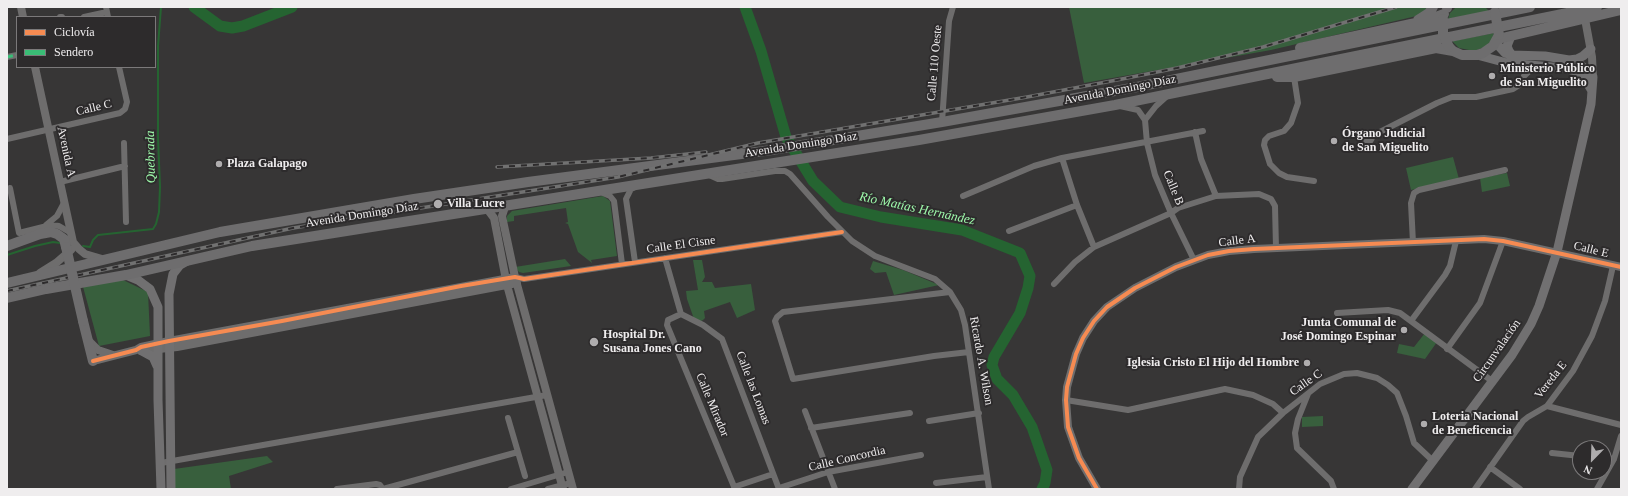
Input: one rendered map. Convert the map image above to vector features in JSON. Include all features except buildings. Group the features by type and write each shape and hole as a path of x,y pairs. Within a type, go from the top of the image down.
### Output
{"main road":[{"path":"1409,24 1425,16 1433,7"},
{"name":"Avenida Domingo Díaz","path":"7,283 102,259 220,232 321,213 528,182 772,150 813,142 942,122 1219,71 1530,7"},
{"name":"Avenida Domingo Díaz","path":"7,298 46,289 126,275 252,246 919,140 1115,105 1597,7"},
{"path":"1494,9 1498,39 1505,52 1513,60 1536,66 1563,68 1575,71 1586,81 1592,92"},
{"path":"1253,78 1294,77 1436,48 1451,49 1462,55 1477,55 1489,50 1498,39 1621,10"},
{"path":"1219,71 1253,59 1425,21 1446,11"},
{"path":"1446,11 1443,34 1451,49"},
{"path":"1511,36 1507,46 1513,60"},
{"path":"1569,60 1583,56 1591,49"},
{"path":"1477,55 1485,59 1513,60 1545,56 1569,60 1581,66 1593,77"},
{"name":"Circunvalación","path":"1412,489 1512,355 1531,324 1546,287 1557,252 1586,130 1593,77"},
{"path":"7,246 40,234 51,232 71,241 83,321 93,361"},
{"path":"171,489 169,294 173,274 180,265 188,260"},
{"path":"126,275 138,280 150,289 158,307 161,489"},
{"path":"139,351 153,357 157,362 158,368"}],"street":[{"name":"Calle 110 Oeste","path":"942,122 949,21 953,7"},
{"path":"89,16 107,12"},
{"name":"Circunvalación","path":"1585,18 1591,49 1593,77"},
{"path":"1513,60 1524,76"},
{"path":"1372,136 1452,97 1476,97 1513,89 1520,84 1524,76 1536,66"},
{"name":"Avenida A","path":"35,68 65,201 71,241"},
{"name":"Calle C","path":"49,128 120,113 125,109 127,102 119,68"},
{"path":"1294,77 1298,103 1291,123 1284,131 1268,136 1264,145 1270,164 1279,174 1287,177 1314,181"},
{"path":"1115,105 1138,110 1146,120 1156,106 1169,95"},
{"name":"Calle B","path":"1146,120 1147,143 1155,176 1194,260"},
{"path":"7,139 49,128"},
{"path":"963,196 1034,166 1062,158 1147,143 1203,131"},
{"path":"1195,132 1201,159 1216,196"},
{"path":"124,142 126,222"},
{"path":"1062,158 1077,205 1094,246"},
{"path":"60,182 125,166"},
{"path":"1413,242 1411,202 1414,194 1419,190 1505,170"},
{"name":"Ricardo A. Wilson","path":"706,173 714,178 722,179 785,171 790,174 842,232 863,249 887,261 935,280 950,292 961,310 965,325 989,489"},
{"path":"635,262 626,200 631,189 640,184"},
{"path":"10,188 19,233 44,226 59,226 78,249 93,258 102,259"},
{"path":"595,191 605,192 614,201 622,264"},
{"path":"1054,284 1075,262 1094,246 1171,213 1178,208 1216,196 1259,194 1273,201 1275,206 1276,248"},
{"path":"44,226 57,216 65,201"},
{"path":"510,205 505,208 502,216 519,280 559,475 563,487"},
{"path":"1009,231 1077,205"},
{"path":"481,209 488,210 494,218 506,282 572,486 548,489"},
{"name":"Calle El Cisne","path":"519,280 842,232"},
{"name":"Calle A","path":"1097,489 1078,458 1068,427 1066,400 1070,370 1083,338 1094,321 1107,307 1153,277 1194,260 1229,251 1276,248 1484,239 1503,241 1557,252"},
{"path":"36,276 70,252 71,241"},
{"path":"1411,321 1446,275 1450,266 1456,241"},
{"path":"1447,349 1480,303 1503,241"},
{"name":"Calle E","path":"1557,252 1617,266"},
{"path":"665,258 681,314"},
{"name":"Vereda E","path":"1475,489 1523,421 1528,416 1547,406 1573,371 1592,336 1617,266"},
{"path":"93,361 114,355 139,351 141,347 169,345 519,280"},
{"path":"950,292 783,312 777,317 776,321 793,379 934,356 969,352"},
{"path":"1338,313 1388,310 1400,313 1492,381"},
{"name":"Calle las Lomas","path":"681,314 703,325 722,339 779,489"},
{"name":"Calle Mirador","path":"681,314 668,320 667,325 735,488"},
{"path":"88,340 98,350 114,355"},
{"name":"Calle C","path":"1239,489 1240,477 1258,437 1283,413 1320,384 1344,374 1357,373 1377,378 1397,393 1414,443 1433,461"},
{"path":"1066,400 1128,410 1225,389 1253,395 1273,404 1283,413"},
{"path":"1308,393 1298,419 1295,433 1297,448 1326,476 1334,489"},
{"path":"161,463 543,396"},
{"path":"1547,406 1621,425"},
{"path":"805,411 835,489"},
{"path":"811,428 910,413"},
{"path":"929,421 979,413"},
{"path":"508,418 525,476"},
{"path":"1597,489 1614,459 1621,436"},
{"path":"337,489 376,484 380,485 383,489 518,452"},
{"path":"1552,453 1572,455"},
{"name":"Calle Concordia","path":"779,489 828,472 920,455"},
{"path":"1490,467 1520,489"},
{"path":"511,489 568,472"},
{"path":"735,488 773,474"},
{"path":"936,483 987,477"}],"green space":[{"path":"1069,7 1430,7 1425,14 1271,50 1084,83"},
{"path":"1456,7 1485,7 1489,11 1448,19 1450,13"},
{"path":"1494,33 1492,40 1485,47 1474,51 1459,48 1453,42 1453,41"},
{"path":"1453,157 1459,179 1411,190 1406,168"},
{"path":"1507,173 1510,186 1482,192 1480,178"},
{"path":"603,196 610,201 617,256 591,260 592,263 578,252 568,224 565,223 568,222 566,208 514,216 514,221 507,222 507,216 512,211"},
{"path":"565,259 571,266 523,273 519,272 515,267"},
{"path":"693,260 702,260 705,277 702,282 712,282 715,288 751,284 755,310 737,318 730,302 704,311 705,318 699,322 694,319 687,299 686,291 698,290"},
{"path":"873,261 903,270 939,285 894,295 886,272 875,273 870,269"},
{"path":"119,278 148,292 150,336 99,346 82,283"},
{"path":"1425,333 1437,342 1425,359 1397,353 1399,344 1414,347"},
{"path":"1323,416 1323,426 1302,427 1302,417"},
{"path":"267,456 273,462 229,476 231,489 174,489 174,469"}],"waterway":[{"name":"Quebrada","path":"83,246 90,247 93,240 98,235 153,229 156,224 159,212 160,187 158,138 158,46 161,7"},
{"name":"Río Matías Hernández","path":"194,7 220,26 232,28 243,26 292,7"},
{"name":"Río Matías Hernández","path":"745,7 761,51 786,137 813,181 840,207 881,217 962,230 1020,253 1030,276 1028,288 1020,313 994,357 992,365 997,379 1013,395 1032,427 1047,470 1045,483 1042,489"},
{"name":"Quebrada","path":"7,255 35,246 53,242 60,243"}],"railway":[{"path":"7,291 293,228 618,177 758,143 1027,97 1177,68 1263,47 1396,7"},
{"path":"497,167 651,158 706,152"}],"marked path":[{"path":"7,57 16,55"}],"cycle path":[{"path":"93,361 136,350 141,347 169,341 282,321 461,286 515,277 524,279 842,232"},
{"path":"1097,489 1079,458 1068,427 1066,400 1067,387 1076,354 1083,338 1094,321 1107,307 1135,288 1176,267 1208,255 1229,251 1484,239 1503,241 1621,267"}],"place":[{"name":"Ministerio Público de San Miguelito","path":"1492,76"},
{"name":"Órgano Judicial de San Miguelito","path":"1334,141"},
{"name":"Plaza Galapago","path":"219,164"},
{"name":"Villa Lucre","path":"438,204"},
{"name":"Junta Comunal de José Domingo Espinar","path":"1404,330"},
{"name":"Hospital Dr. Susana Jones Cano","path":"594,342"},
{"name":"Iglesia Cristo El Hijo del Hombre","path":"1307,363"},
{"name":"Loteria Nacional de Beneficencia","path":"1424,424"}]}
